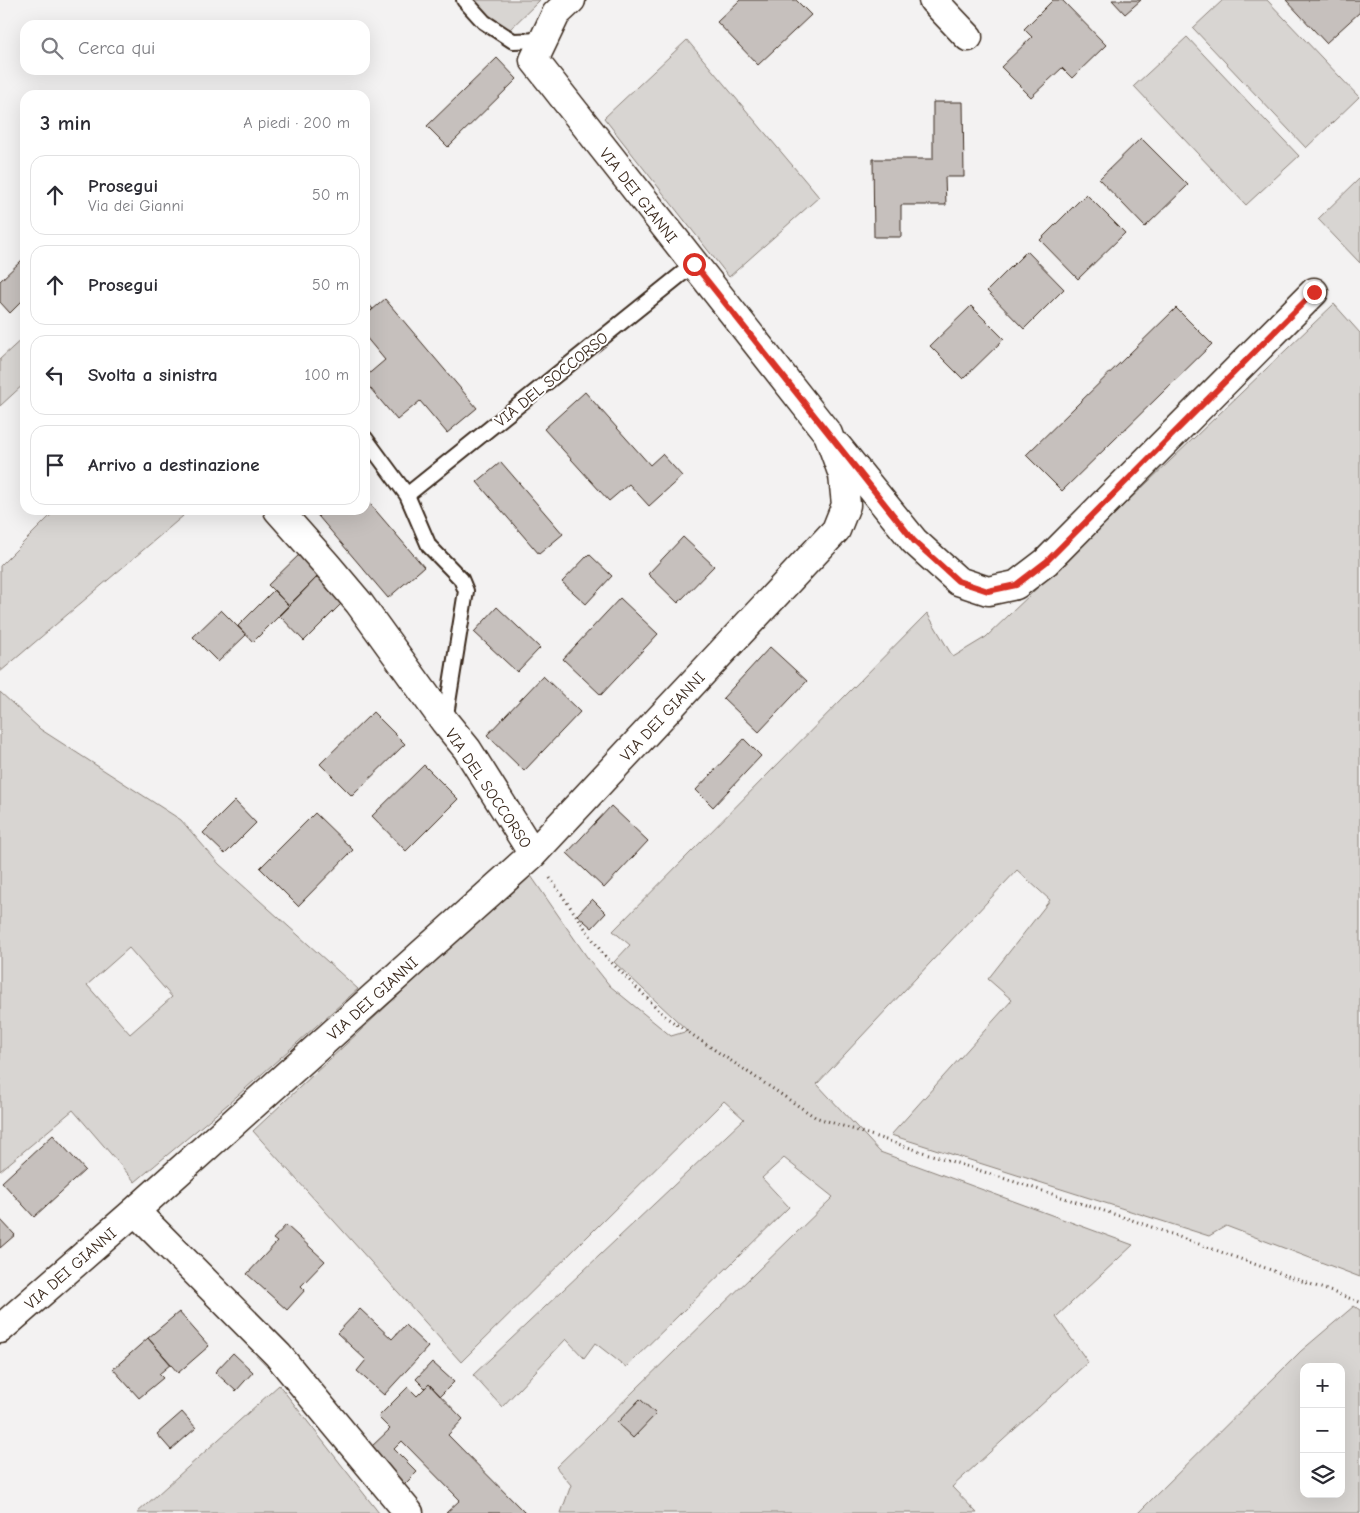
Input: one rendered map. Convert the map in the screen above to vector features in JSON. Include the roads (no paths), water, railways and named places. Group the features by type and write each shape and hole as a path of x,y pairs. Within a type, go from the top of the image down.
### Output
{"street":[{"name":"VIA DEI GIANNI","path":"0,1329 136,1210 533,854 836,530 846,505 843,476 828,434 534,60 556,14 571,0"},
{"path":"933,0 968,37"},
{"path":"828,434 914,541 958,581 988,591 1016,585 1046,562 1314,292"},
{"name":"VIA DEL SOCCORSO","path":"282,515 359,603 445,722 467,749 533,854"},
{"path":"136,1210 278,1355 409,1513"}],"lane":[{"path":"464,0 484,22 513,41 543,40"},
{"name":"VIA DEL SOCCORSO","path":"407,495 694,264"},
{"name":"VIA DEL SOCCORSO","path":"370,445 407,495 429,546 461,579 466,590 445,722"}]}
